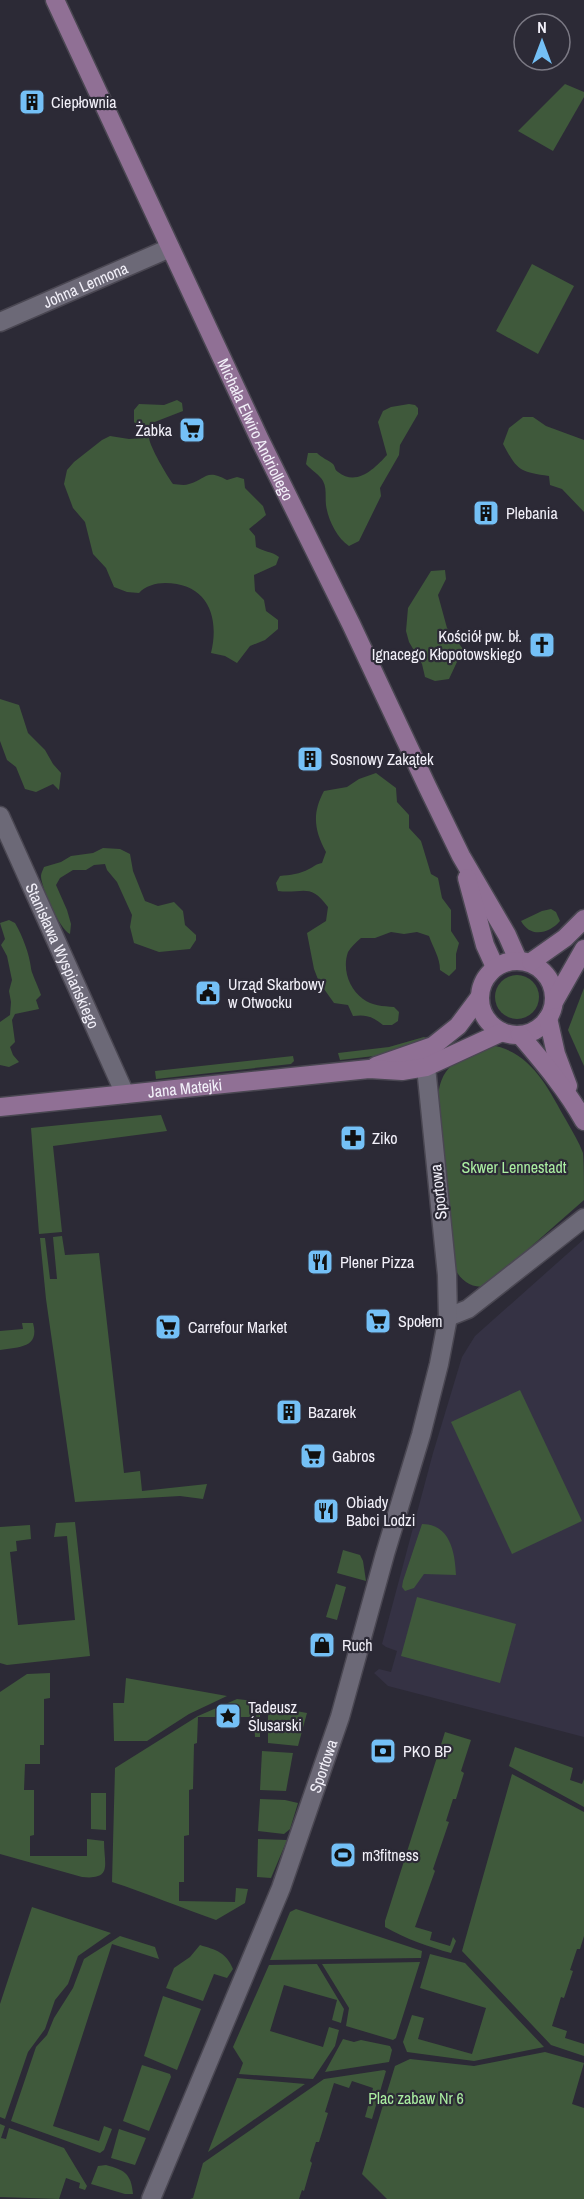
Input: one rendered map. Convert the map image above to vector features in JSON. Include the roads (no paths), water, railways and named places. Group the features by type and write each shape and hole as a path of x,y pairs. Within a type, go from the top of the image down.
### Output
{"street":[{"name":"Michała Elwiro Andriollego","path":"55,0 260,440 351,624 461,856 524,961"},
{"name":"Johna Lennona","path":"0,322 170,248"},
{"name":"Stanisława Wyspiańskiego","path":"0,816 125,1094"},
{"name":"Michała Elwiro Andriollego","path":"461,856 485,945 495,967"},
{"path":"524,961 565,939 584,919"},
{"path":"511,1034 531,1033 541,1027 584,949"},
{"path":"555,1000 552,984 544,971 524,961 506,961 495,967 486,975 479,998 482,1012 490,1024 511,1034 543,1062 584,1121"},
{"name":"Jana Matejki","path":"369,1069 433,1046 458,1026 479,998"},
{"path":"548,1018 556,1054 575,1105"},
{"name":"Jana Matejki","path":"0,1107 369,1069 402,1071 426,1067 511,1034"},
{"name":"Sportowa","path":"151,2199 281,1888 336,1727 440,1365 448,1317 446,1264 426,1067"},
{"path":"448,1317 468,1310 584,1218"}],"place":[{"name":"Ciepłownia","path":"32,102"},
{"name":"Żabka","path":"192,430"},
{"name":"Plebania","path":"486,513"},
{"name":"Kościół pw. bł. Ignacego Kłopotowskiego","path":"542,645"},
{"name":"Sosnowy Zakątek","path":"310,759"},
{"name":"Urząd Skarbowy w Otwocku","path":"208,993"},
{"name":"Ziko","path":"353,1138"},
{"name":"Plener Pizza","path":"320,1262"},
{"name":"Społem","path":"378,1321"},
{"name":"Carrefour Market","path":"168,1327"},
{"name":"Bazarek","path":"289,1412"},
{"name":"Gabros","path":"313,1456"},
{"name":"Obiady Babci Lodzi","path":"326,1511"},
{"name":"Ruch","path":"322,1645"},
{"name":"Tadeusz Ślusarski","path":"228,1716"},
{"name":"PKO BP","path":"383,1751"},
{"name":"m3fitness","path":"343,1855"}],"park label":[{"name":"Skwer Lennestadt","path":"514,1167"},
{"name":"Plac zabaw Nr 6","path":"416,2098"}]}
